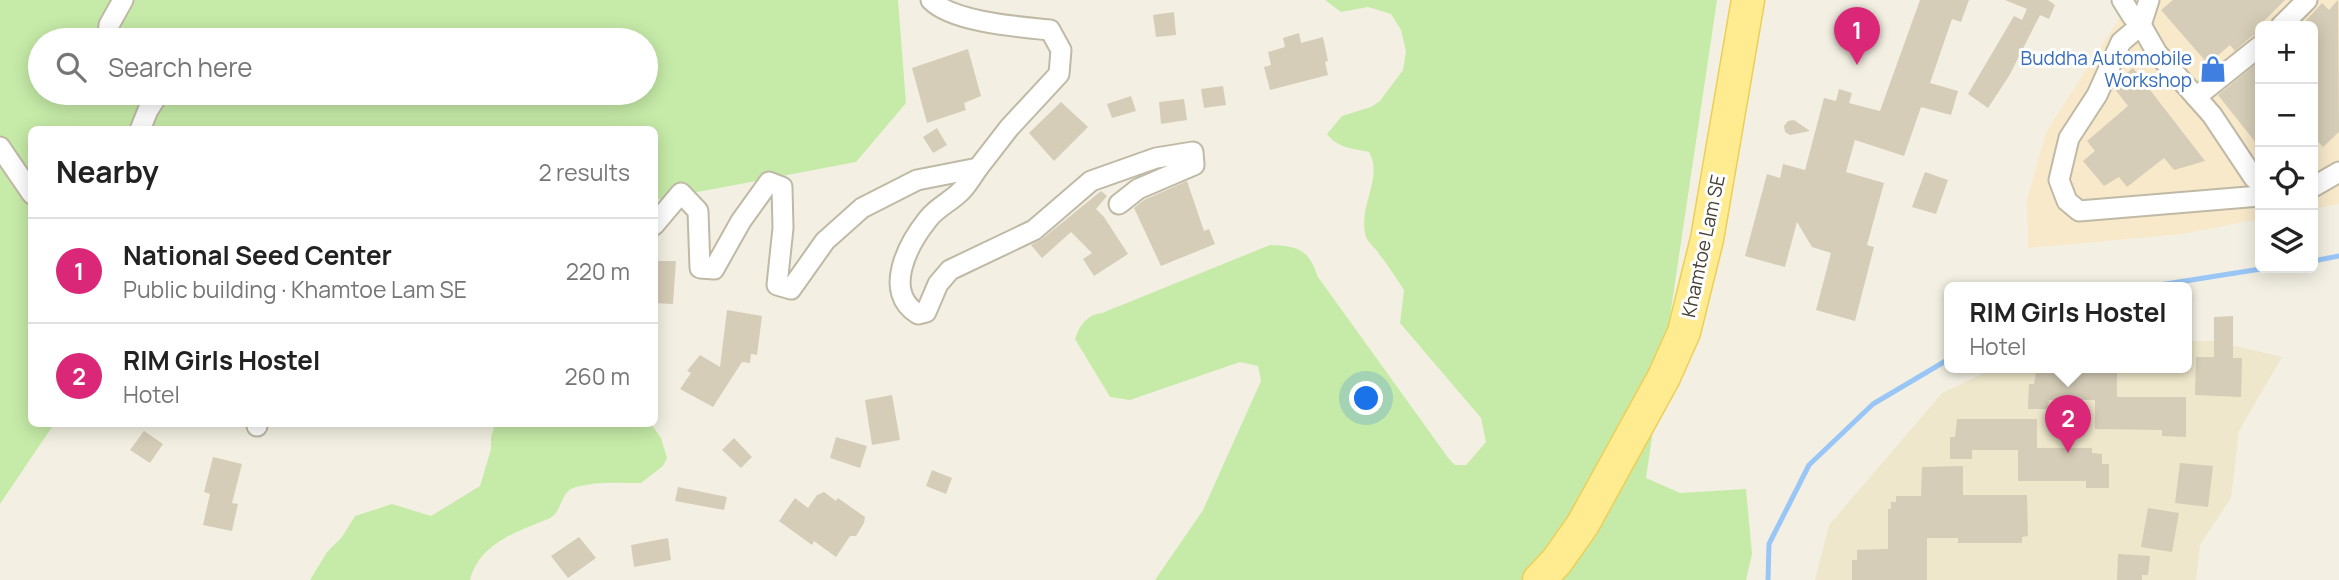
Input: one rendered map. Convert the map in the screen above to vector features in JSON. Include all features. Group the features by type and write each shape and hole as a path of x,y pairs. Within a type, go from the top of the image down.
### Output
{"main road":[{"name":"Khamtoe Lam SE","path":"1539,580 1557,561 1583,524 1664,377 1684,332 1707,239 1748,0"}],"street":[{"path":"109,28 123,0"},
{"path":"931,0 940,9 998,24 1050,30 1061,50 1059,74 1009,128 962,190 929,217 902,260 900,293 907,308 918,314 926,312 939,284 950,270 1034,230 1091,181 1156,158 1192,152 1194,164 1138,189 1119,204"},
{"path":"2122,0 2157,53 2212,115 2255,179"},
{"path":"2149,0 2141,25 2122,42 2097,95 2069,138 2059,180 2067,201 2078,211 2255,196"},
{"path":"2286,21 2307,0"},
{"path":"2196,97 2255,51"},
{"path":"142,126 151,105"},
{"path":"0,147 28,188"},
{"path":"658,220 681,193 698,211 700,268 714,269 741,221 769,182 782,187 783,228 777,285 791,289 825,241 862,208 917,180 978,168"},
{"path":"2318,184 2339,172"}],"shaded area":[{"path":"2129,0 2339,0 2339,204 2318,208 2318,21 2255,21 2255,220 2182,234 2028,248 2027,199 2046,132"},
{"path":"2192,341 2214,341 2282,357 2239,431 2231,498 2200,545 2196,580 1815,580 1829,525 1942,393 1984,373 2192,373"}],"green space":[{"path":"0,0 898,0 906,103 856,162 658,199 658,126 28,126 28,427 52,427 0,504"},
{"path":"1325,0 1717,0 1646,478 1680,493 1746,489 1752,554 1746,580 1155,580 1203,510 1261,381 1258,366 1240,362 1130,400 1110,397 1075,339 1082,325 1092,316 1270,245 1295,248 1310,260 1318,277 1449,459 1455,465 1466,465 1486,442 1481,418 1400,323 1404,290 1369,242 1364,226 1374,172 1369,152 1341,145 1327,134 1342,116 1371,107 1380,101 1403,70 1406,51 1401,30 1391,14 1368,7 1341,12"},
{"path":"494,427 653,427 661,438 667,458 663,466 641,483 600,483 571,489 553,516 513,534 486,552 479,560 470,580 310,580 327,552 342,537 355,516 392,504 431,516 480,486 491,449"}],"building":[{"path":"1920,0 1969,0 1961,22 1952,19 1930,83 1958,91 1951,115 1921,107 1904,156 1855,140 1846,172 1884,183 1867,245 1874,247 1855,321 1816,310 1831,253 1812,247 1797,222 1785,267 1745,256 1767,174 1780,178 1783,164 1805,170 1824,98 1836,101 1839,89 1852,93 1849,103 1880,111"},
{"path":"2005,0 2048,0 2055,5 2049,19 2040,15 2009,76 1988,108 1968,94 2014,16 2022,20 2027,9"},
{"path":"2173,0 2285,0 2264,21 2255,21 2255,35 2235,51 2230,45 2208,64 2161,10"},
{"path":"2338,0 2339,132 2323,147 2318,142 2318,21 2306,21 2322,3 2329,10"},
{"path":"1174,12 1176,35 1156,37 1153,15"},
{"path":"1299,33 1301,43 1323,37 1328,75 1270,90 1264,67 1271,65 1268,52 1285,47 1283,38"},
{"path":"968,49 981,96 964,103 966,110 927,123 912,68"},
{"path":"2255,65 2255,142 2218,95"},
{"path":"2133,68 2205,161 2174,170 2164,158 2127,187 2119,177 2104,186 2083,161 2095,151 2087,141 2128,106 2114,88 2117,81"},
{"path":"1223,86 1226,105 1204,108 1201,89"},
{"path":"1131,96 1136,111 1112,118 1107,104"},
{"path":"1184,99 1187,120 1161,124 1159,102"},
{"path":"1061,102 1088,127 1054,161 1029,133"},
{"path":"1794,120 1810,131 1790,135 1785,132 1784,126 1788,121"},
{"path":"937,128 947,145 933,153 923,137"},
{"path":"1925,172 1948,180 1936,214 1912,207"},
{"path":"1187,181 1204,231 1209,229 1215,244 1161,266 1134,208 1144,200"},
{"path":"1101,191 1107,196 1096,209 1128,254 1094,276 1083,259 1092,253 1071,232 1042,258 1031,245"},
{"path":"658,261 676,261 673,304 658,303"},
{"path":"727,310 762,316 757,355 751,354 750,363 742,362 713,407 680,389 691,373 687,371 700,355 720,367"},
{"path":"2233,316 2233,358 2242,358 2241,397 2195,395 2196,357 2214,357 2214,317"},
{"path":"2036,373 2117,373 2117,397 2186,397 2186,437 2162,436 2162,430 2095,429 2095,400 2049,400 2048,409 2028,409 2029,384 2034,384"},
{"path":"892,395 900,440 872,445 865,400"},
{"path":"1957,419 2037,419 2037,448 2092,448 2092,453 2102,454 2102,464 2109,464 2109,488 2086,488 2086,481 2018,481 2018,450 1972,450 1972,459 1950,459 1950,437 1955,437"},
{"path":"144,431 163,444 150,463 130,450"},
{"path":"836,437 867,446 860,468 830,458"},
{"path":"734,438 752,457 741,468 722,450"},
{"path":"213,457 242,464 232,503 238,504 232,531 203,525 210,494 204,492"},
{"path":"2180,463 2213,466 2208,507 2175,503"},
{"path":"1963,466 1963,495 2027,495 2028,536 2022,537 2022,543 1958,543 1958,538 1927,538 1927,580 1852,580 1852,560 1857,560 1857,550 1888,549 1888,509 1891,509 1891,502 1896,502 1896,496 1921,496 1922,467"},
{"path":"932,470 952,478 946,494 926,486"},
{"path":"678,487 727,497 724,510 675,501"},
{"path":"824,492 836,501 838,498 865,517 856,536 850,536 836,557 814,541 812,545 779,521 795,498 808,508 817,495"},
{"path":"2148,508 2179,513 2172,552 2141,547"},
{"path":"579,537 596,558 568,578 551,556"},
{"path":"668,538 671,560 634,567 631,545"},
{"path":"2118,554 2150,556 2148,575 2142,575 2142,580 2117,580"}],"waterway":[{"path":"2318,260 2339,256"},
{"path":"2179,282 2255,270"},
{"path":"1768,580 1769,544 1809,465 1873,404 1944,362"}],"place":[{"name":"National Seed Center","path":"1857,65"},
{"name":"Buddha Automobile Workshop","path":"2213,69"},
{"name":"RIM Girls Hostel","path":"2068,453"}]}
